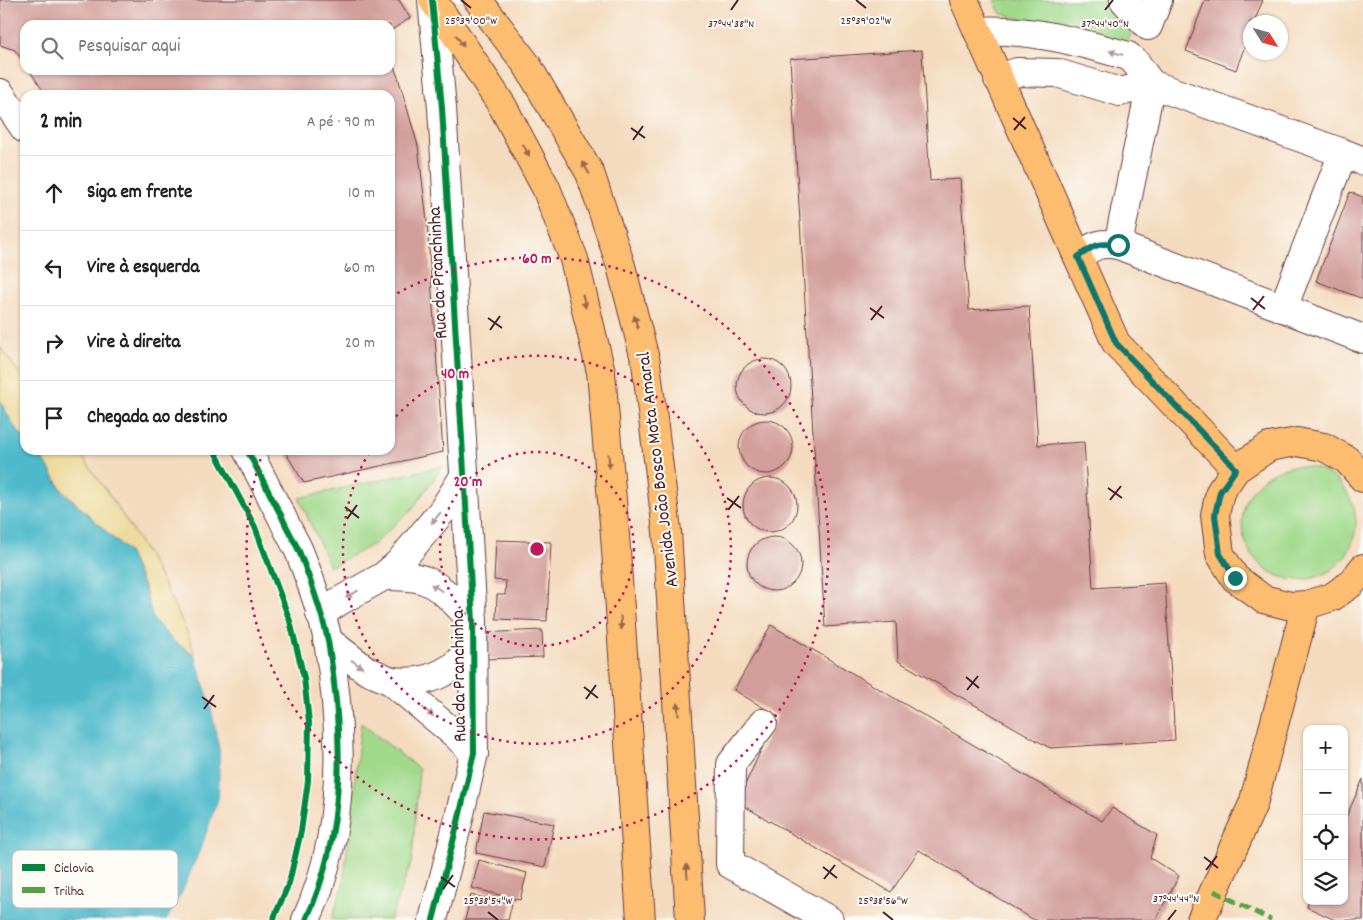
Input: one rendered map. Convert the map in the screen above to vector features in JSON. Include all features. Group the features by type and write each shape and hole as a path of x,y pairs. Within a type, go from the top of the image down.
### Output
{"main road":[{"path":"433,0 503,107 546,188 574,259 601,372 616,535 641,920"},
{"name":"Avenida João Bosco Mota Amaral","path":"478,0 527,65 590,173 621,266 646,363 667,531 690,920"},
{"path":"964,0 1116,343 1236,469"},
{"path":"1363,478 1347,460 1324,447 1297,442 1269,447 1236,469 1220,492 1215,515 1220,554 1235,578 1263,599 1291,606 1306,605 1332,597 1352,583 1363,568"},
{"path":"1201,920 1253,804 1306,605"}],"street":[{"name":"Rua da Pranchinha","path":"433,0 442,108 472,633 474,754 433,920"},
{"path":"1124,0 1148,26"},
{"path":"1118,245 1151,84 1148,26 1158,0"},
{"path":"978,31 997,30 1047,35 1128,56 1136,63 1151,84"},
{"path":"998,78 1017,72 1058,73 1120,92 1151,84 1353,157 1283,308"},
{"path":"0,93 20,122"},
{"path":"1078,257 1094,246 1104,243 1118,245 1363,339"},
{"path":"250,455 298,550 324,627 338,723 339,782 330,848 315,900 306,920"},
{"path":"324,627 338,602 384,576 398,564 443,510 463,478"},
{"path":"384,576 402,576 424,580 447,594 472,633 452,668 431,678 410,683 391,681"},
{"path":"324,627 366,670 391,681 456,734 474,754"},
{"path":"763,723 731,764 730,864 829,920"}],"green space":[{"path":"994,0 1143,0 1125,50 1000,13"},
{"path":"443,466 413,508 374,544 330,567 299,498"},
{"path":"1299,466 1321,470 1331,475 1347,491 1352,501 1356,523 1352,545 1347,555 1331,571 1321,576 1299,580 1277,576 1267,571 1251,555 1246,545 1242,523 1246,501 1251,491 1267,475 1277,470"},
{"path":"361,723 419,769 412,861 390,920 331,920 343,886"}],"sand":[{"path":"0,347 20,374 20,433 0,401"},
{"path":"39,455 81,455 115,504 161,579 181,619 195,655 173,641 153,619 144,587 128,552 62,490"}],"water":[{"path":"0,401 20,433 20,455 39,455 62,490 128,552 144,587 153,619 173,641 195,655 211,705 220,752 219,797 204,841 178,900 178,850 12,850 12,908 174,908 167,920 0,920"}],"pier":[{"path":"194,651 198,654 213,704 222,751 222,797 207,842 178,904 178,900 204,841 219,797 220,751 211,705"},
{"path":"174,908 176,908 169,920 167,920"}],"building":[{"path":"0,0 399,0 410,18 395,28 395,20 20,20 20,57 15,50 0,45"},
{"path":"1205,0 1263,0 1257,15 1243,15 1243,51 1236,70 1186,51"},
{"path":"922,50 930,181 960,179 969,310 1029,306 1038,445 1084,442 1093,588 1165,583 1175,740 1050,748 898,661 896,622 825,627 790,59"},
{"path":"395,70 418,146 427,221 443,452 304,483 287,455 395,455 395,90 43,90 32,75 395,75"},
{"path":"1350,192 1363,197 1363,299 1316,281"},
{"path":"764,359 774,361 783,367 789,376 791,386 789,396 783,405 774,411 764,413 754,411 745,405 739,396 737,386 739,376 745,367 754,361"},
{"path":"766,420 776,422 785,428 791,437 793,447 791,457 785,466 776,472 766,474 756,472 747,466 741,457 739,447 741,437 747,428 756,422"},
{"path":"770,478 780,480 789,486 795,495 797,505 795,515 789,524 780,530 770,532 760,530 751,524 745,515 743,505 745,495 751,486 760,480"},
{"path":"774,537 784,539 793,545 799,554 801,564 799,574 793,583 784,589 774,591 764,589 755,583 749,574 747,564 749,554 755,545 764,539"},
{"path":"496,540 551,542 547,621 496,619 497,595 505,595 506,581 494,580"},
{"path":"771,625 1102,821 1112,808 1157,835 1150,858 1179,876 1156,920 1034,920 919,850 891,892 737,802 777,716 734,690"},
{"path":"542,630 543,657 483,659 482,633"},
{"path":"1363,779 1363,920 1335,920 1307,907 1308,905 1348,905 1348,813"},
{"path":"484,811 554,824 545,867 476,853"},
{"path":"479,860 527,873 520,900 472,888"},
{"path":"471,895 512,904 508,920 465,920"}],"marked path":[{"path":"1214,891 1271,920"}],"cycle path":[{"path":"432,0 442,108 473,621 474,753 433,920"},
{"path":"217,455 255,527 290,621 304,678 309,722 308,781 301,831 289,883 273,920"},
{"path":"250,455 303,562 328,641 333,676 339,747 335,818 329,853 319,887 306,920"}],"route":[{"path":"1118,245 1104,243 1094,246 1078,257 1116,343 1236,469 1220,492 1215,515 1220,554 1235,578"}]}
